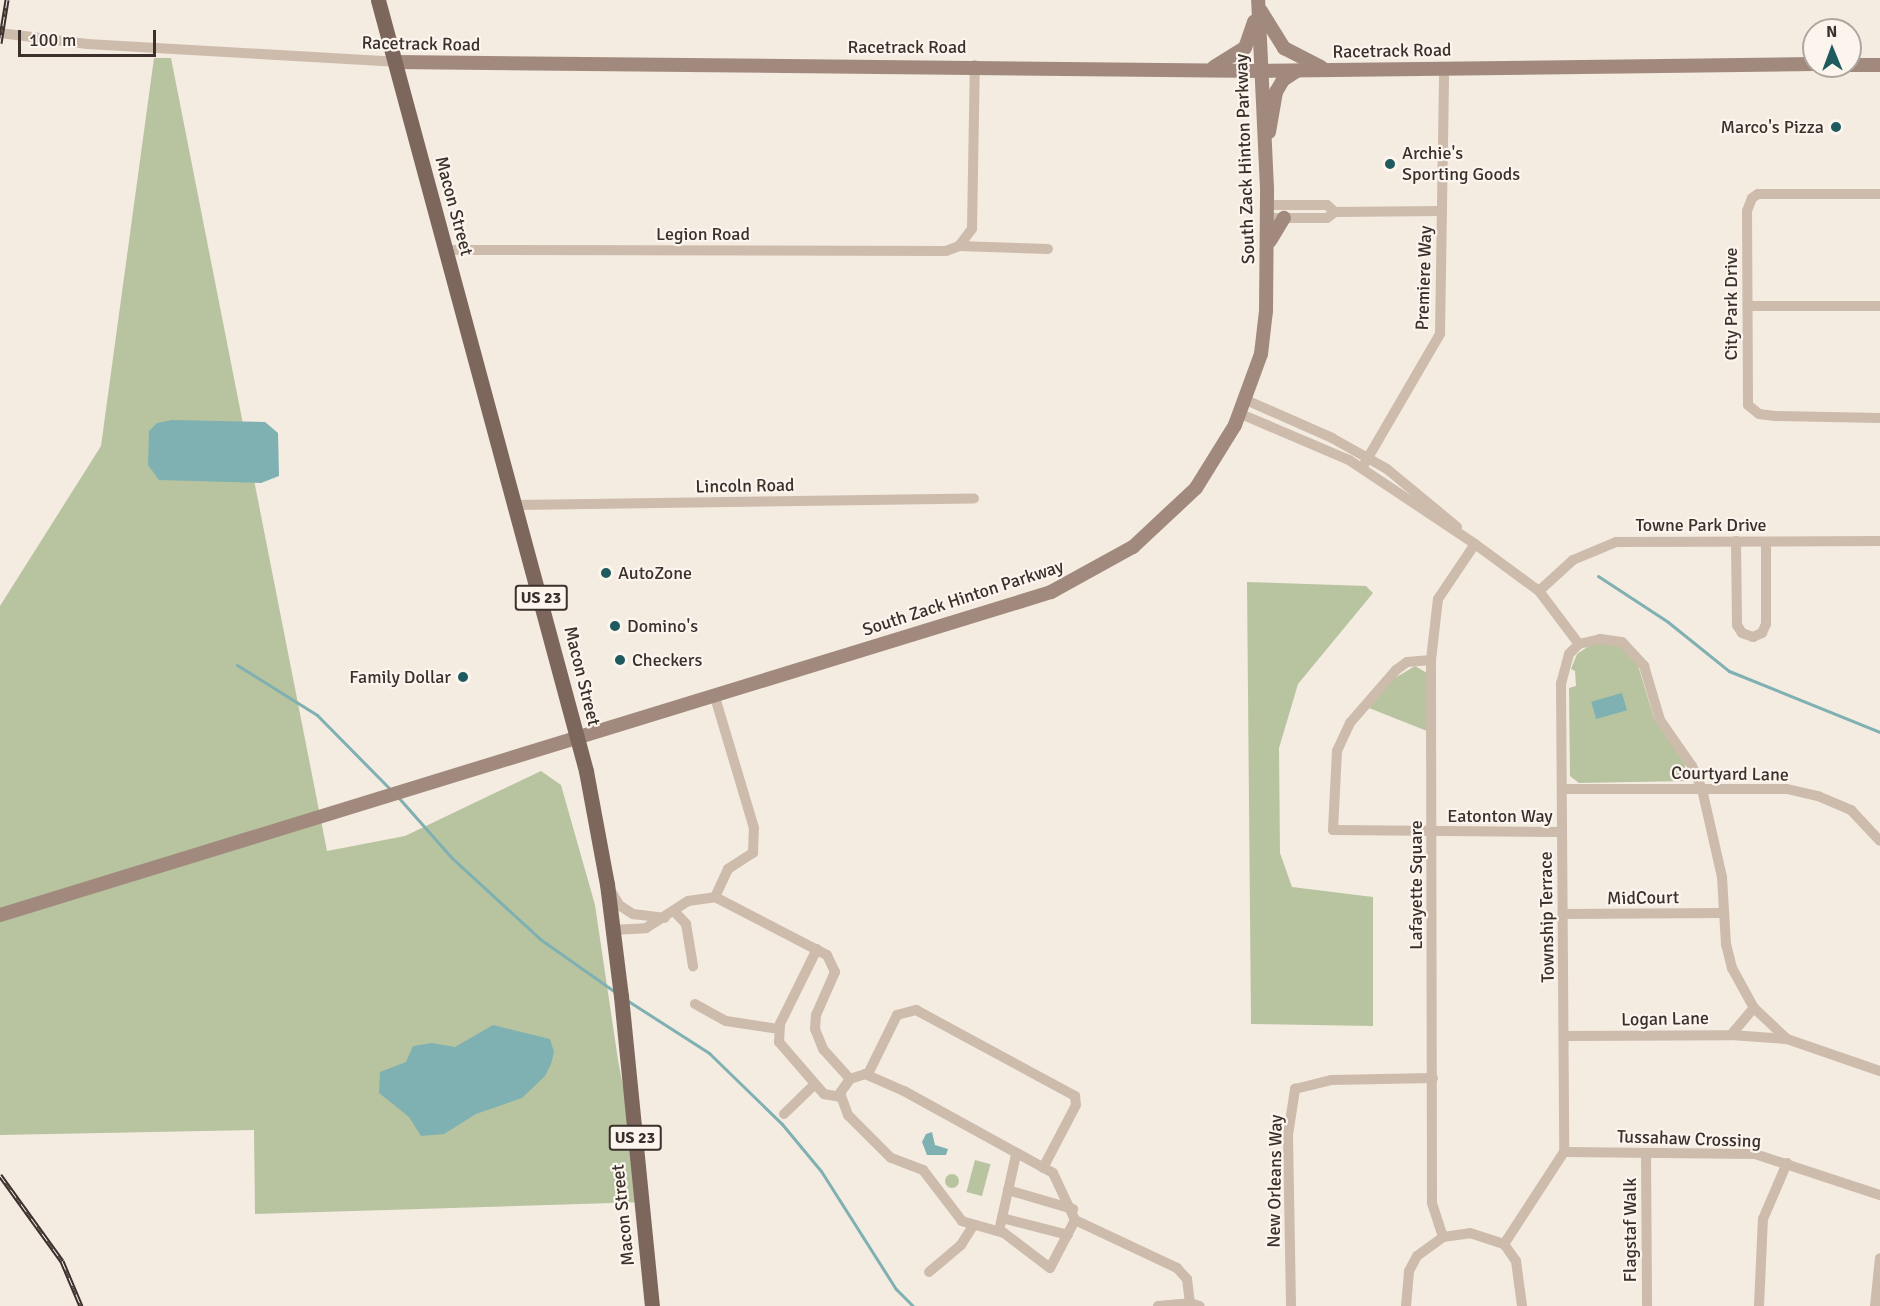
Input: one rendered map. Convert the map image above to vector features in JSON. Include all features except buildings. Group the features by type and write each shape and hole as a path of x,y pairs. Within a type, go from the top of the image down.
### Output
{"main road":[{"name":"Macon Street","path":"378,0 517,505 578,738 607,884 652,1306"},
{"path":"1210,68 1223,65 1245,48 1258,1"},
{"path":"1258,1 1266,23 1284,48 1328,70"},
{"name":"South Zack Hinton Parkway","path":"0,915 1051,592 1113,562 1156,528 1196,488 1241,414 1261,354 1267,252 1258,1"},
{"name":"Racetrack Road","path":"395,63 975,65 1210,68 1260,71 1802,64"},
{"path":"1862,64 1880,65"},
{"path":"1265,154 1276,92 1283,80 1299,70"},
{"path":"1267,252 1272,234 1284,218"}],"street":[{"name":"Racetrack Road","path":"0,33 87,44 395,63"},
{"path":"959,246 972,230 975,65"},
{"name":"Premiere Way","path":"1365,463 1440,334 1444,68"},
{"name":"City Park Drive","path":"1880,194 1758,194 1752,198 1747,211 1748,405 1759,414 1775,416 1880,418"},
{"path":"1266,211 1327,205 1335,212"},
{"path":"1266,211 1284,218 1327,218 1335,212 1442,211"},
{"name":"Legion Road","path":"446,250 946,251 959,246 1048,249"},
{"path":"1748,306 1880,306"},
{"path":"1246,400 1365,463 1433,503 1475,544 1539,591 1579,644 1600,639 1622,642 1634,651 1644,666 1660,720 1692,766 1702,789 1717,847 1731,968 1754,1008 1787,1039"},
{"path":"1241,414 1365,463"},
{"name":"Lincoln Road","path":"517,505 974,499"},
{"path":"1736,541 1737,625 1742,633 1754,637 1762,633 1767,624 1766,542"},
{"name":"Towne Park Drive","path":"1539,591 1573,560 1616,542 1880,541"},
{"name":"Lafayette Square","path":"1443,1237 1432,1203 1431,660 1438,599 1475,544"},
{"name":"Township Terrace","path":"1564,1152 1562,683 1569,654 1579,644"},
{"name":"Eatonton Way","path":"1431,660 1407,662 1396,670 1350,723 1337,751 1333,830 1562,832"},
{"path":"715,697 754,828 753,853 728,869 715,897"},
{"name":"Courtyard Lane","path":"1563,789 1787,789 1818,796 1851,810 1880,841"},
{"path":"607,884 626,910 670,914 687,924 693,966"},
{"path":"612,930 646,928 688,901 715,897 817,949 833,963 835,972 816,1015 815,1029 823,1048 850,1079"},
{"name":"MidCourt","path":"1563,915 1724,913"},
{"path":"817,949 779,1029 779,1042 824,1094 841,1097"},
{"path":"695,1004 726,1021 779,1029"},
{"name":"Logan Lane","path":"1564,1036 1731,1035 1754,1008"},
{"path":"868,1074 897,1015 916,1010 1075,1096 1076,1105 1044,1168"},
{"path":"1731,1035 1787,1039 1880,1071"},
{"path":"868,1074 904,1091 1016,1155 1053,1173 1074,1215 1068,1235 1050,1268 999,1231 973,1226 962,1221 934,1188 923,1170 885,1153 848,1115 841,1097 850,1079 868,1074"},
{"name":"New Orleans Way","path":"1291,1306 1288,1135 1295,1089 1331,1080 1433,1078"},
{"path":"784,1114 815,1084"},
{"path":"1504,1244 1564,1152"},
{"name":"Tussahaw Crossing","path":"1564,1152 1755,1154 1787,1162 1880,1195"},
{"name":"Flagstaf Walk","path":"1646,1153 1647,1306"},
{"path":"999,1231 1016,1155"},
{"path":"1759,1306 1763,1219 1787,1162"},
{"path":"1008,1190 1074,1215 1178,1268 1187,1279 1195,1304 1158,1306"},
{"path":"1002,1218 1068,1235"},
{"path":"929,1272 961,1245 973,1226"},
{"path":"1406,1306 1409,1271 1417,1256 1443,1237 1470,1233 1504,1244 1516,1262 1522,1306"},
{"path":"1875,1306 1880,1258"}],"green space":[{"path":"154,58 171,58 327,851 405,836 541,771 561,785 595,905 618,1060 645,1202 255,1214 254,1130 0,1135 0,606 101,446"},
{"path":"1247,582 1366,586 1373,593 1298,684 1279,748 1280,853 1292,887 1373,897 1373,1026 1251,1024"},
{"path":"1605,642 1621,645 1636,659 1654,718 1685,764 1686,781 1579,783 1570,776 1569,688 1576,686 1575,671 1571,669 1577,654 1592,644"},
{"path":"1415,666 1427,673 1427,731 1369,708 1390,681"},
{"path":"975,1160 990,1164 982,1196 966,1192"},
{"path":"949,1174 955,1174 959,1181 955,1188 949,1188 945,1184 945,1178"}],"water":[{"path":"172,420 265,422 278,433 279,476 261,483 159,480 148,465 149,431 157,423"},
{"path":"1622,693 1627,710 1596,719 1591,702"},
{"path":"493,1025 550,1039 554,1052 551,1064 545,1076 522,1098 476,1114 444,1134 421,1136 409,1117 379,1093 380,1072 406,1062 413,1046 432,1043 455,1047"},
{"path":"932,1132 935,1145 948,1149 946,1155 927,1155 922,1142 926,1134"}],"waterway":[{"path":"1598,576 1668,622 1729,671 1880,732"},
{"path":"237,665 317,715 391,790"},
{"path":"398,797 452,858 540,939 615,992"},
{"path":"625,999 709,1053 782,1124 821,1171 896,1289 913,1306"}],"railway":[{"path":"0,43 7,0"},
{"path":"0,1175 62,1261 81,1306"}],"place":[{"name":"Marco's Pizza","path":"1836,127"},
{"name":"Archie's Sporting Goods","path":"1390,164"},
{"name":"AutoZone","path":"606,573"},
{"name":"Domino's","path":"615,626"},
{"name":"Checkers","path":"620,660"},
{"name":"Family Dollar","path":"463,677"}]}
